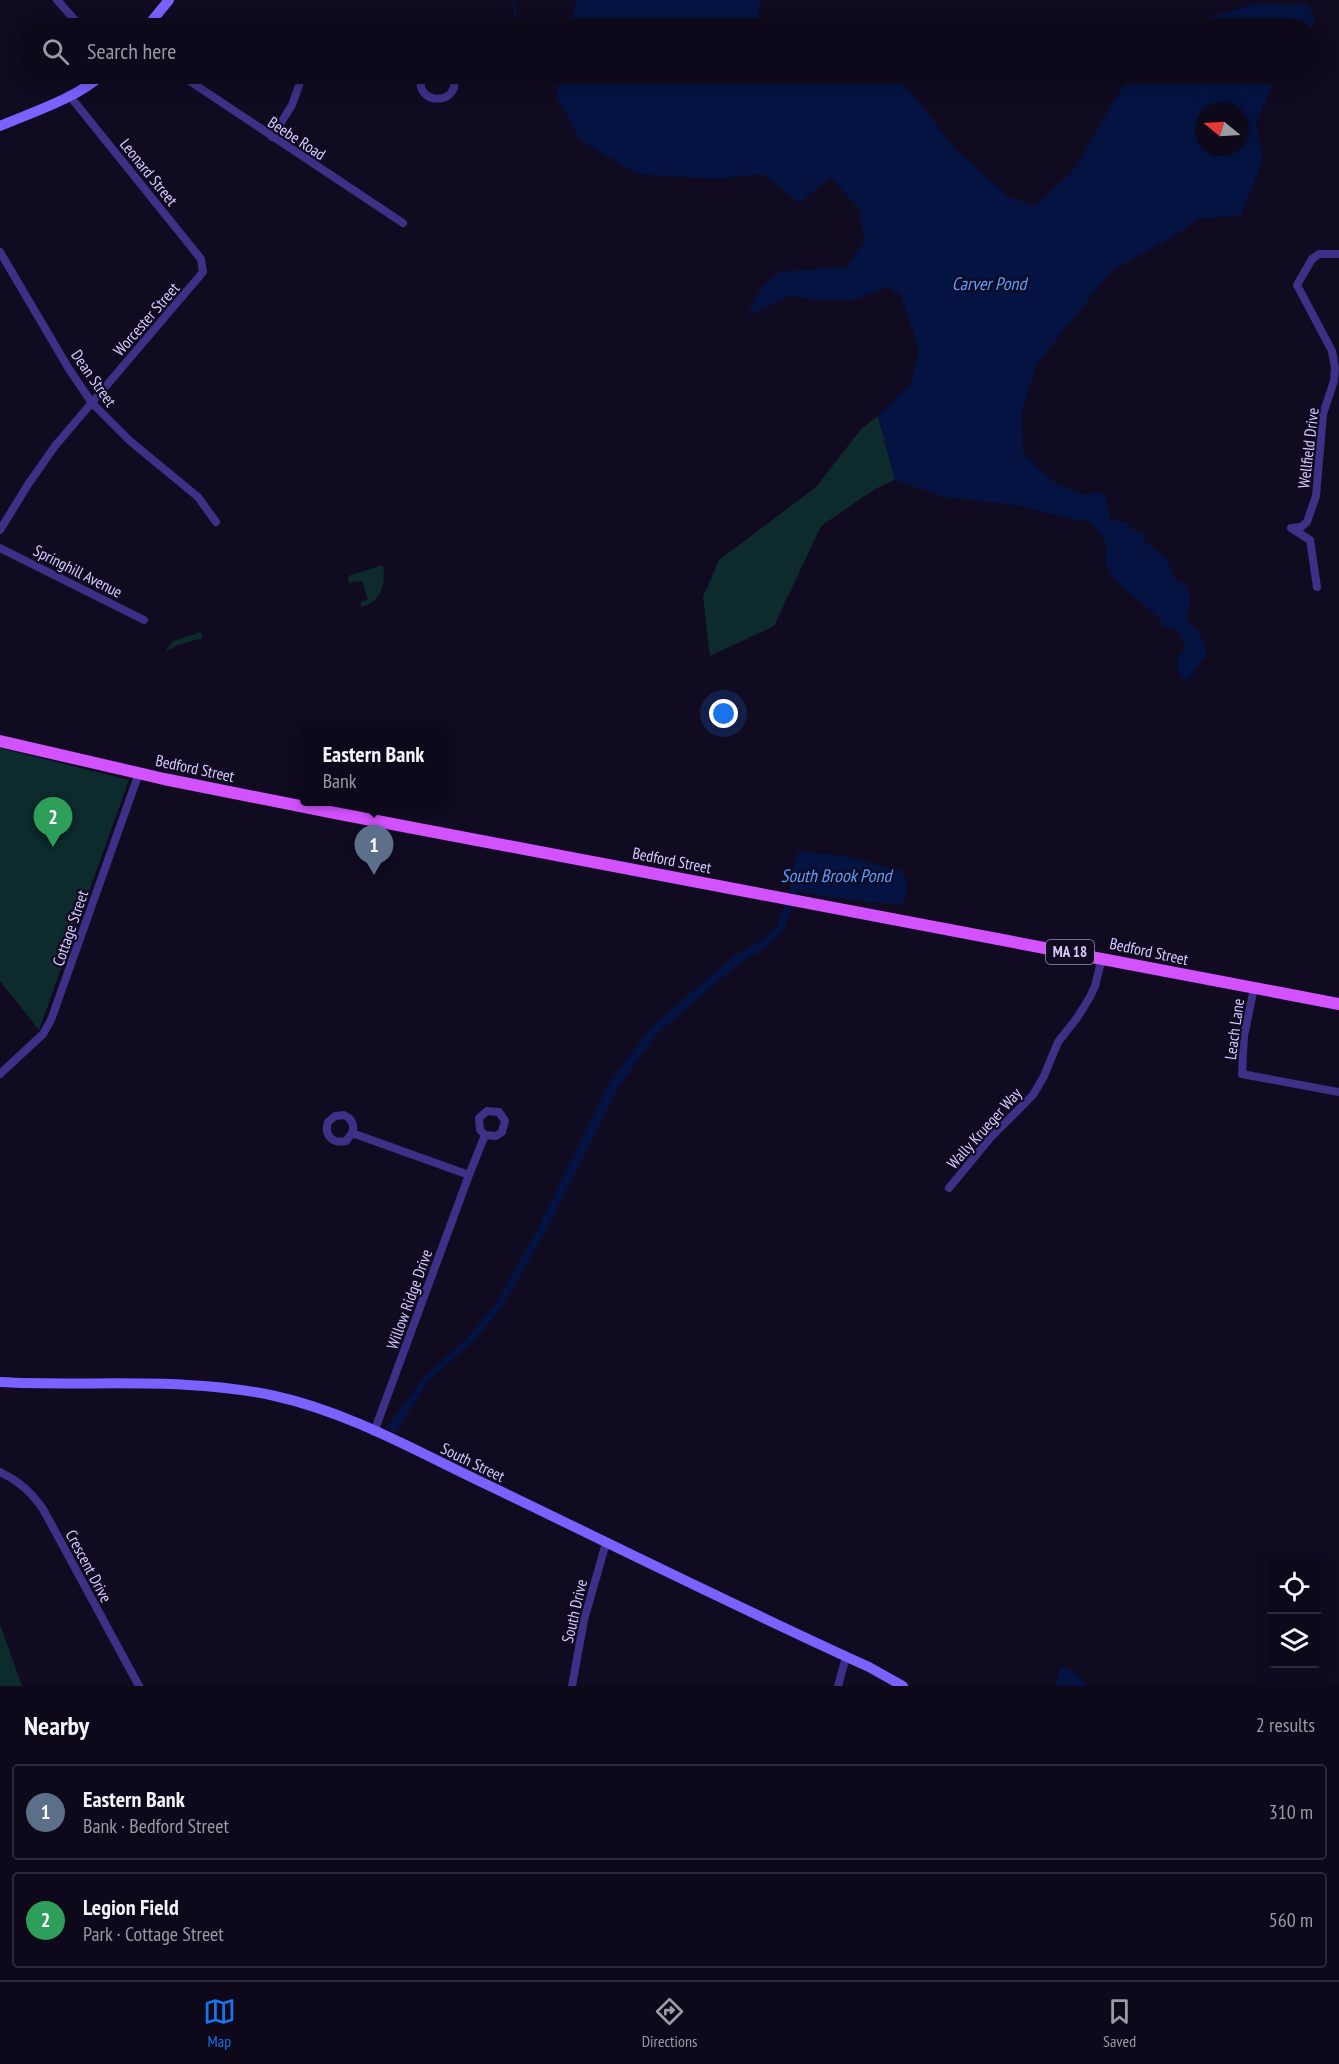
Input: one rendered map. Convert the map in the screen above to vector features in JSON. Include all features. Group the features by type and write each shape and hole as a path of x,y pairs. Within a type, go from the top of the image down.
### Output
{"main road":[{"name":"Bedford Street","path":"0,741 139,773 300,806"},
{"name":"Bedford Street","path":"301,806 1339,1004"}],"street":[{"path":"57,0 73,18"},
{"path":"154,18 169,0"},
{"path":"0,126 90,84"},
{"name":"Beebe Road","path":"194,84 403,223"},
{"path":"272,137 292,105 299,84"},
{"path":"420,84 423,91 432,98 440,99 448,96 454,84"},
{"name":"Leonard Street","path":"69,95 201,259 204,268"},
{"name":"Dean Street","path":"0,252 69,369 92,403 130,441 198,497 216,522"},
{"name":"Wellfield Drive","path":"1317,587 1310,540 1291,528 1301,527 1307,522 1316,496 1323,414 1334,381 1335,368 1332,351 1297,285 1312,259 1319,254 1339,254"},
{"name":"Worcester Street","path":"0,530 51,452 201,276 204,268"},
{"name":"Springhill Avenue","path":"0,548 144,620"},
{"name":"Cottage Street","path":"0,1074 43,1034 51,1020 139,773"},
{"name":"Wally Krueger Way","path":"949,1188 991,1137 1033,1095 1044,1076 1058,1042 1090,997 1102,958"},
{"name":"Leach Lane","path":"1254,988 1244,1036 1242,1074 1339,1092"},
{"path":"352,1133 469,1175"},
{"name":"Willow Ridge Drive","path":"374,1432 485,1135"},
{"name":"South Street","path":"0,1382 155,1382 225,1388 306,1404 374,1432 903,1686"},
{"name":"Crescent Drive","path":"0,1472 20,1482 43,1509 139,1686"},
{"name":"South Drive","path":"572,1686 584,1620 606,1543"},
{"path":"838,1686 846,1657"}],"green space":[{"path":"878,416 895,480 875,489 821,526 774,626 710,656 703,597 719,560 816,487 861,429"},
{"path":"383,565 384,579 378,597 362,607 361,602 368,600 362,581 349,584 348,576"},
{"path":"201,632 203,638 178,645 165,652 173,641"},
{"path":"0,748 129,780 39,1030 0,981"},
{"path":"0,1624 21,1683 23,1686 0,1686"}],"water":[{"path":"577,0 760,0 758,18 572,18"},
{"path":"1255,4 1308,5 1314,17 1210,18"},
{"name":"Carver Pond","path":"558,84 903,84 957,151 1009,197 1035,206 1074,170 1125,84 1272,84 1256,124 1263,159 1241,215 1199,219 1166,241 1112,270 1036,365 1022,412 1023,453 1055,483 1084,495 1097,492 1105,495 1111,520 1127,522 1133,530 1143,533 1144,540 1167,560 1177,581 1186,585 1191,600 1186,615 1188,621 1199,632 1207,653 1188,680 1182,678 1177,665 1178,659 1186,648 1179,632 1162,626 1158,617 1117,582 1105,563 1107,544 1092,523 1008,504 945,497 895,480 878,416 911,383 919,349 901,295 886,287 854,300 816,300 790,296 747,316 760,290 779,272 847,267 864,242 859,208 830,177 800,203 763,174 715,179 637,174 580,140 557,97"},
{"name":"South Brook Pond","path":"799,851 842,856 902,871 908,888 903,905 833,898 799,891 784,929 769,946 737,965 657,1034 618,1088 542,1238 501,1309 473,1342 428,1381 396,1433 386,1428 424,1377 468,1337 495,1305 535,1234 609,1083 651,1027 734,956 764,939 777,926 790,890 789,878"},
{"path":"1060,1668 1072,1670 1087,1686 1056,1686"}],"waterway":[{"path":"514,0 515,18"}],"place":[{"name":"Legion Field","path":"53,847"},
{"name":"Eastern Bank","path":"374,875"}]}
